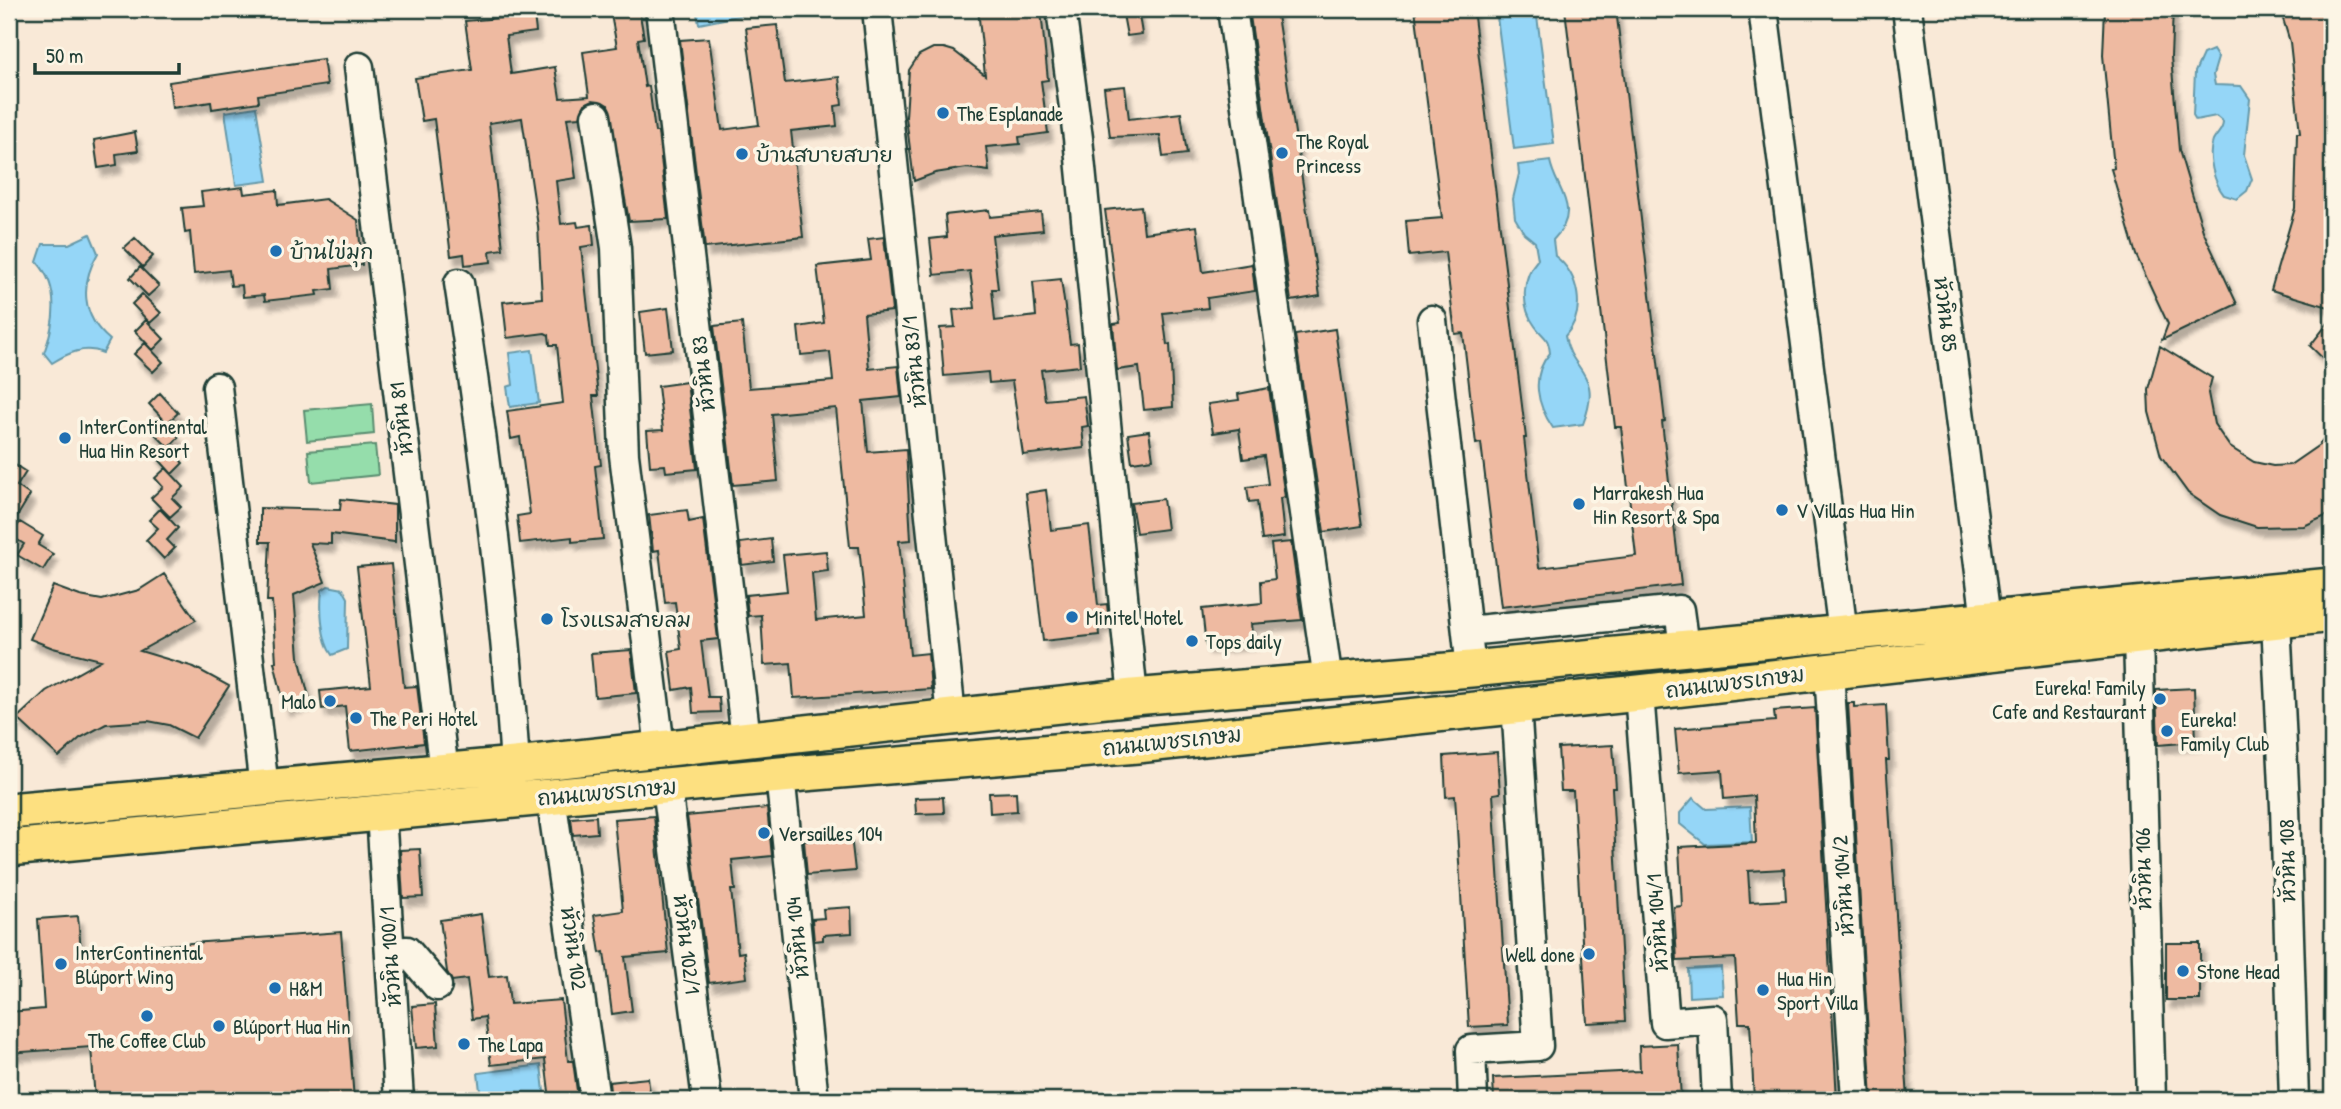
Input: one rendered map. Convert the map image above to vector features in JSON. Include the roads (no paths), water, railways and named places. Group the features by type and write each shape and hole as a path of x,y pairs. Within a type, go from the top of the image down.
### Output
{"main road":[{"name":"ถนนเพชรเกษม","path":"9,811 515,765 1133,697 1471,669 2332,586"},
{"name":"ถนนเพชรเกษม","path":"9,848 780,775 1137,746 2138,638 2332,614"},
{"path":"2287,620 2332,620"},
{"path":"1133,697 1137,746"},
{"path":"1084,702 1088,750"}],"street":[{"name":"หัวหิน 83","path":"660,9 746,739"},
{"name":"หัวหิน 83/1","path":"877,9 951,716"},
{"path":"1061,9 1079,138 1133,697"},
{"path":"1232,9 1328,681"},
{"path":"1763,9 1843,633"},
{"name":"หัวหิน 85","path":"1907,9 1986,619"},
{"name":"หัวหิน 81","path":"359,67 444,772"},
{"path":"596,116 615,248 624,455 660,748"},
{"path":"459,284 485,446 507,630 515,765"},
{"path":"1432,320 1471,669"},
{"path":"217,387 264,789"},
{"path":"1467,631 1679,610 1684,648"},
{"name":"หัวหิน 108","path":"2287,620 2294,1100"},
{"name":"หัวหิน 106","path":"2138,638 2151,1100"},
{"name":"หัวหิน 104/2","path":"1829,671 1856,1100"},
{"name":"หัวหิน 104/1","path":"1639,693 1665,1023 1713,1019 1717,1100"},
{"path":"1473,1100 1471,1050 1538,1046 1516,704"},
{"name":"หัวหิน 104","path":"780,775 814,1100"},
{"name":"หัวหิน 102/1","path":"667,787 706,1100"},
{"name":"หัวหิน 102","path":"551,797 595,1100"},
{"name":"หัวหิน 100/1","path":"373,814 390,952 399,1100"},
{"name":"หัวหิน 100/1","path":"373,814 381,1100"},
{"path":"390,952 407,951 438,986"}],"water":[{"path":"696,9 762,9 763,11 699,24"},
{"path":"1496,9 1536,9 1554,144 1514,149"},
{"path":"2213,50 2218,58 2213,75 2215,85 2241,86 2250,99 2244,155 2252,179 2247,191 2237,199 2224,195 2217,184 2213,169 2211,147 2223,122 2216,116 2196,120 2193,115 2195,72 2203,54"},
{"path":"256,107 268,181 236,185 225,112"},
{"path":"1550,161 1567,209 1562,229 1553,240 1555,256 1575,283 1578,305 1572,326 1565,336 1568,348 1588,382 1590,393 1583,424 1553,428 1543,410 1538,390 1540,371 1550,353 1549,347 1547,340 1530,318 1525,301 1526,283 1538,259 1535,242 1524,233 1515,218 1513,199 1519,174 1518,165"},
{"path":"90,234 98,253 88,276 86,299 93,321 110,340 103,353 77,351 52,363 44,353 53,318 53,294 45,272 37,262 43,244 69,244"},
{"path":"532,350 539,403 510,407 507,387 513,385 509,353"},
{"path":"328,586 343,589 348,598 347,649 332,655 323,633 321,615 322,590"},
{"path":"1693,798 1706,809 1750,807 1752,842 1705,844 1680,824 1680,813"},
{"path":"1721,967 1723,995 1689,997 1688,969"},
{"path":"541,1065 545,1100 481,1100 478,1073"}],"place":[{"name":"The Esplanade","path":"943,113"},
{"name":"The Royal Princess","path":"1282,153"},
{"name":"บ้านสบายสบาย","path":"742,154"},
{"name":"บ้านไข่มุก","path":"276,251"},
{"name":"InterContinental Hua Hin Resort","path":"65,438"},
{"name":"Marrakesh Hua Hin Resort & Spa","path":"1579,504"},
{"name":"V Villas Hua Hin","path":"1782,510"},
{"name":"Minitel Hotel","path":"1072,617"},
{"name":"โรงแรมสายลม","path":"547,619"},
{"name":"Tops daily","path":"1192,641"},
{"name":"Eureka! Family Cafe and Restaurant","path":"2160,699"},
{"name":"Malo","path":"330,701"},
{"name":"The Peri Hotel","path":"356,718"},
{"name":"Eureka! Family Club","path":"2167,731"},
{"name":"Versailles 104","path":"764,833"},
{"name":"Well done","path":"1589,954"},
{"name":"InterContinental Blúport Wing","path":"61,964"},
{"name":"Stone Head","path":"2183,971"},
{"name":"H&M","path":"275,988"},
{"name":"Hua Hin Sport Villa","path":"1763,990"},
{"name":"The Coffee Club","path":"147,1016"},
{"name":"Blúport Hua Hin","path":"219,1026"},
{"name":"The Lapa","path":"464,1044"}]}
